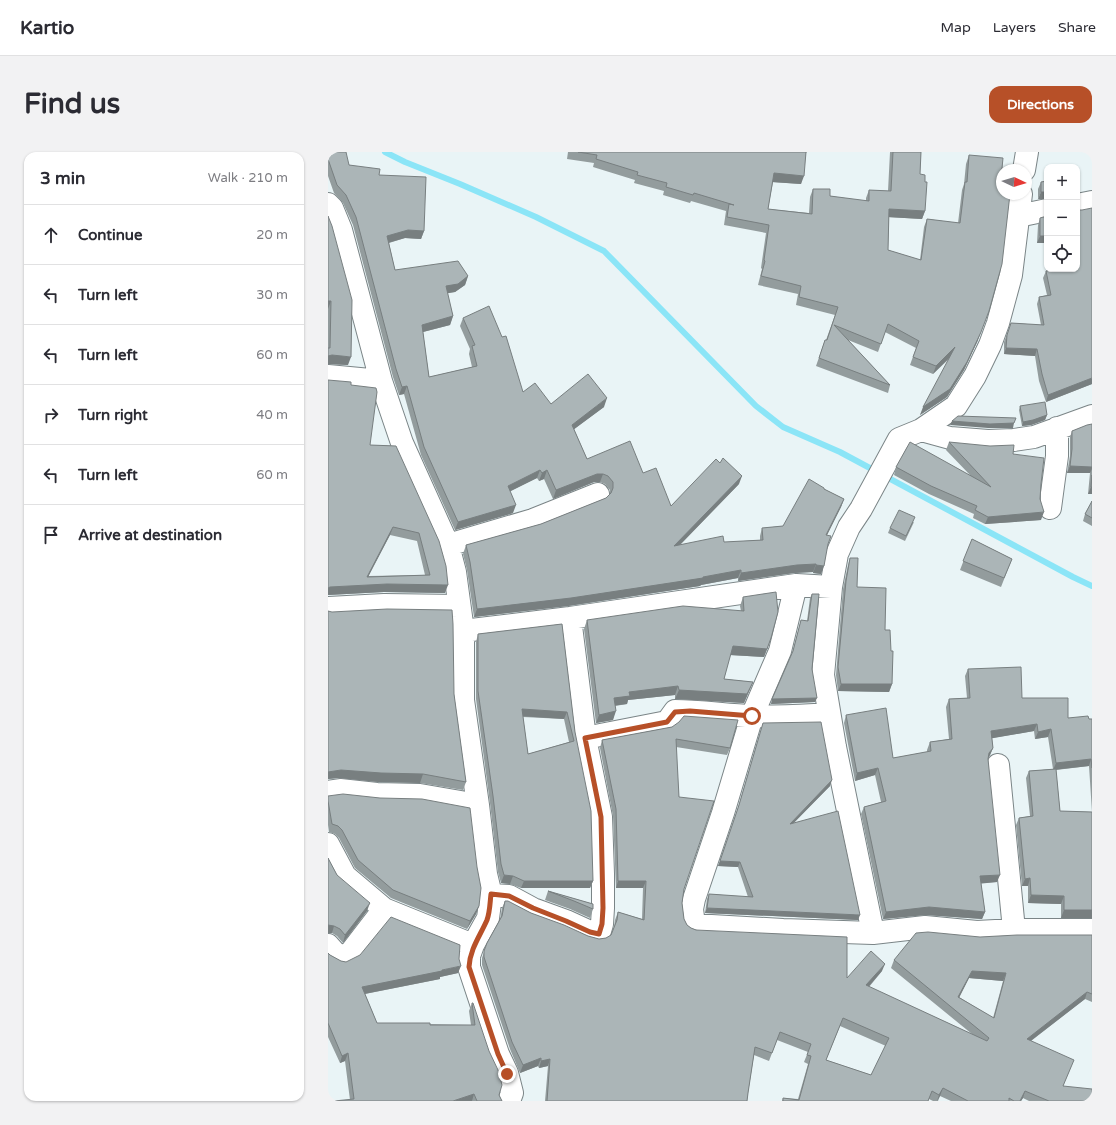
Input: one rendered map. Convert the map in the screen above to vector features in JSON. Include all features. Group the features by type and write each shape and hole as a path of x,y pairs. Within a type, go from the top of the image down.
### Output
{"street":[{"path":"1025,164 1027,152"},
{"path":"873,933 835,747 823,675 831,587 837,554 849,527 861,509 899,439 921,430 956,406 975,376 990,345 998,323 1011,275 1020,200"},
{"path":"1080,204 1092,202"},
{"path":"328,204 332,208 341,230 381,381 402,443 448,545 455,572 463,632 463,700 478,804 486,874 491,894 488,918 473,945 469,956 469,967 498,1054 507,1074 512,1093 509,1101"},
{"path":"1018,216 1044,211"},
{"path":"328,376 381,381"},
{"path":"921,430 950,438 995,441 1024,439 1092,416"},
{"path":"1050,508 1057,456 1057,428"},
{"path":"448,545 533,520 598,494"},
{"path":"463,632 796,585 831,587"},
{"path":"796,585 780,651 752,716 724,813 694,899 692,909 694,925 873,933 925,927 977,932 1014,930 1092,930"},
{"path":"328,608 384,605 459,606"},
{"path":"491,894 509,896 533,908 590,932 599,934 602,924 603,908 601,817 585,738 570,618"},
{"path":"585,738 667,722 675,712 690,711 752,716 830,714"},
{"path":"998,765 1014,930"},
{"path":"328,792 340,790 377,794 420,795 478,804"},
{"path":"328,844 344,876 384,909 473,945"},
{"path":"328,945 336,954 343,957 351,952 384,909"}],"building":[{"path":"328,152 346,152 349,165 380,169 379,175 426,177 424,231 408,230 387,236 395,270 458,261 468,276 458,284 446,286 453,316 422,325 429,377 477,366 472,346 475,345 463,318 489,306 502,337 506,336 523,392 535,383 551,404 588,374 607,398 572,425 587,459 630,441 643,473 656,468 671,506 716,459 720,463 723,458 742,476 674,546 723,536 724,542 763,540 762,528 783,526 809,479 824,489 844,499 826,535 831,536 824,566 816,564 797,565 741,573 741,570 703,578 571,598 477,609 466,545 541,524 606,498 611,493 613,482 608,476 597,474 556,490 547,470 542,473 540,470 508,486 516,505 458,522 424,447 407,386 402,387 356,217 346,195 337,185 328,159"},
{"path":"578,152 806,152 804,176 774,173 768,209 812,214 813,189 830,189 830,196 869,201 869,190 891,191 893,152 921,152 920,174 925,175 925,182 927,182 925,211 889,209 888,250 921,260 927,219 960,223 965,182 967,182 969,155 1003,158 1002,164 996,164 996,200 1009,200 1002,264 989,311 967,362 950,389 923,407 955,347 936,366 913,357 919,341 888,324 881,344 834,325 890,385 819,358 825,340 827,340 838,307 799,297 801,286 761,276 765,261 769,225 727,217 729,204 734,205 694,193 693,195 666,187 667,183 637,175 638,172 596,159 597,155"},
{"path":"1041,182 1044,182 1044,192 1041,192"},
{"path":"1092,208 1092,378 1048,395 1037,349 1006,348 1007,335 1011,323 1044,325 1039,297 1051,295 1046,272 1080,272 1080,210"},
{"path":"328,216 352,300 351,357 328,356 328,348 330,348 331,301 328,301"},
{"path":"1044,217 1044,236 1040,236 1040,218"},
{"path":"328,380 351,382 351,385 376,388 377,392 370,445 396,446 439,541 446,566 448,585 387,584 328,588","holes":["393,527 419,533 430,575 367,577"]},
{"path":"1045,402 1047,415 1023,422 1020,406"},
{"path":"958,416 1016,418 1014,423 990,424 952,421"},
{"path":"1092,424 1092,467 1070,466 1072,431"},
{"path":"910,442 991,487 949,442 990,446 1014,445 1013,454 1044,458 1040,499 1044,512 988,517 975,510 977,506 931,486 896,467"},
{"path":"1092,501 1092,518 1085,514"},
{"path":"899,510 915,517 906,536 890,528"},
{"path":"972,539 1012,559 1004,578 963,561"},
{"path":"850,558 858,558 857,587 886,588 885,630 890,630 891,651 893,651 892,684 841,684 838,667 846,581"},
{"path":"776,592 778,612 767,649 733,646 724,679 753,682 747,694 679,690 678,686 629,692 630,696 614,698 616,711 599,715 587,620 683,606 744,611 743,597"},
{"path":"812,594 819,594 812,669 817,698 772,699 793,651 801,620 808,621"},
{"path":"387,609 452,610 454,694 466,782 423,774 341,770 328,772 328,611"},
{"path":"562,624 575,732 591,811 593,881 524,881 513,876 504,875 501,864 478,691 478,634","holes":["522,709 567,712 574,741 528,754"]},
{"path":"1021,667 1022,698 1068,698 1068,718 1088,716 1089,719 1092,719 1092,768 1091,759 1056,763 1051,729 1038,732 1037,724 991,731 993,748 989,753 988,759 1000,875 980,876 985,912 929,907 886,912 864,807 886,801 878,768 857,773 846,715 886,708 893,758 931,751 930,742 952,739 949,699 970,698 968,669"},
{"path":"684,716 738,720 730,748 676,739 679,797 714,801 684,889 682,903 684,919 687,925 696,930 847,937 847,978 871,951 885,964 866,985 987,1041 989,1038 894,960 916,933 928,932 980,937 1017,935 1092,935 1092,994 1087,992 1027,1039 1074,1060 1063,1086 1092,1089 1092,1101 1049,1101 1025,1091 1020,1101 1014,1101 1009,1098 1009,1101 968,1101 943,1088 939,1095 932,1091 928,1101 783,1101 783,1098 799,1100 811,1056 807,1055 811,1044 780,1032 772,1053 755,1047 747,1101 547,1101 550,1059 541,1061 541,1058 523,1065 512,1042 484,957 484,951 502,916 505,901 508,901 531,913 599,939 606,938 611,935 617,920 618,912 644,920 646,881 618,881 616,809 602,740 672,727","holes":["972,971 1006,973 994,1018 958,997","843,1018 889,1038 871,1075 826,1060"]},
{"path":"821,722 832,780 790,824 838,811 860,915 707,908 709,894 753,897 740,862 720,861 739,805 763,723"},
{"path":"1056,769 1060,811 1092,812 1092,910 1064,910 1064,896 1031,895 1030,878 1025,879 1019,818 1033,816 1029,771"},
{"path":"343,794 380,798 422,799 470,808 481,888 479,906 470,921 393,890 358,860 342,830 338,826 332,824 328,796"},
{"path":"328,858 337,875 370,903 345,935 340,929 328,925"},
{"path":"548,891 593,904 593,909 574,901"},
{"path":"391,917 460,945 459,959 461,966 362,987 377,1023 475,1025 473,1003 489,1051 498,1070 502,1085 499,1095 502,1101 477,1101 474,1094 453,1101 334,1101 354,1099 348,1053 342,1056 328,1023 328,953 341,961 346,962 360,955"}],"waterway":[{"path":"385,152 405,162 536,217 604,251 756,406 783,427 840,452 1092,586"}],"route":[{"path":"507,1074 498,1054 469,967 469,956 473,945 488,918 491,894 509,896 533,908 585,928 590,932 599,934 602,924 603,908 601,817 585,738 667,722 675,712 690,711 752,716"}]}
